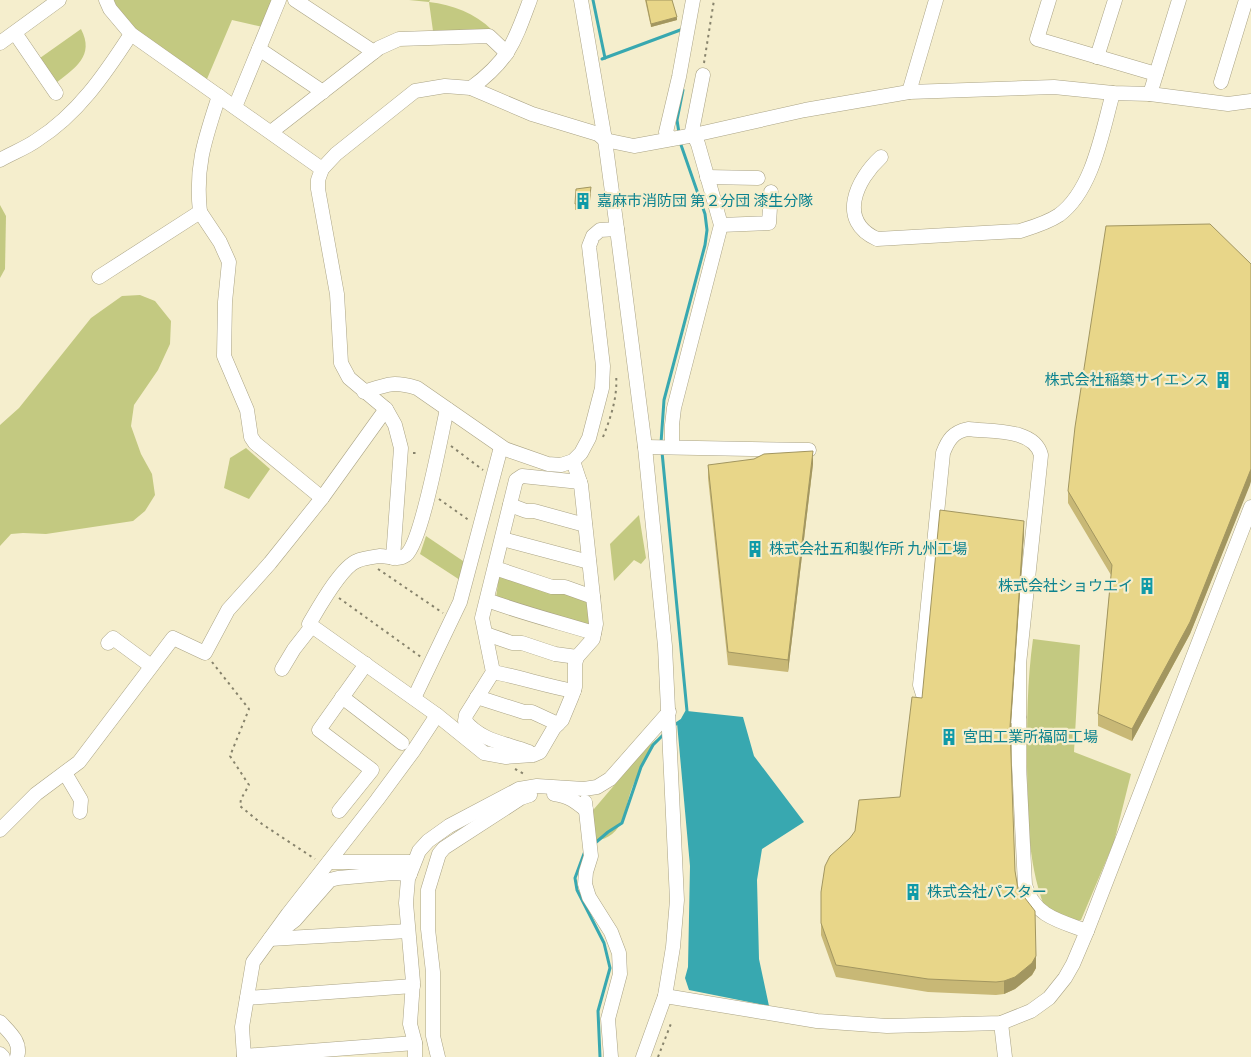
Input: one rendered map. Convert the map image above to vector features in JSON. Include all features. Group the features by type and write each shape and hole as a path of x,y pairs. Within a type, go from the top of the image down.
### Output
{"street":[{"path":"0,42 59,0"},
{"path":"106,0 110,9 131,34 322,169"},
{"path":"235,107 278,0"},
{"path":"295,0 374,52"},
{"path":"471,88 490,74 507,53 516,38 530,0"},
{"path":"581,0 605,140 617,229 645,447 665,646 677,900 673,947 665,996 643,1057"},
{"path":"671,139 666,132 680,77 693,0"},
{"path":"909,92 936,0"},
{"path":"1048,0 1037,39 1156,74"},
{"path":"1097,57 1115,0"},
{"path":"1150,94 1180,0"},
{"path":"1221,82 1246,0"},
{"path":"15,33 56,93"},
{"path":"0,160 37,140 59,124 79,105 102,78 131,34"},
{"path":"271,132 374,52 399,39 489,36 507,53"},
{"path":"259,49 323,92"},
{"path":"672,447 674,408 722,225 692,131 703,75"},
{"path":"393,558 401,448 395,425 386,409 349,378 341,363 337,294 318,180 322,169 336,154 415,92 444,86 471,88 532,114 598,134 605,140 634,146 694,135 806,110 909,92 1054,86 1113,93 1150,94 1228,104 1251,101"},
{"path":"881,157 870,166 854,199 854,218 859,228 867,234 877,239 1020,231 1042,224 1058,216 1071,205 1083,188 1090,174 1113,93"},
{"path":"219,96 203,145 198,171 198,194 200,212 220,242 228,262 224,356 247,410 250,438 322,498"},
{"path":"707,177 758,178"},
{"path":"722,225 769,223 771,192"},
{"path":"99,277 200,212"},
{"path":"364,392 390,383 417,388 501,446 548,464 561,465 573,461 581,453 589,438 602,388 603,366 589,246 593,236 600,230 617,229"},
{"path":"0,830 36,794 79,762 173,638 205,653 228,610 270,563 322,498 386,409"},
{"path":"447,409 428,492 414,542 407,554 403,557 381,556 356,561 337,579 309,624 414,698 484,753 506,757 533,755 540,752 562,720 574,691 577,657 593,639 596,624 585,525 580,482 573,461"},
{"path":"949,711 939,710 925,701 920,685 943,453 946,444 959,431 968,429 1021,435 1035,443 1040,449 1041,455 1019,664 1019,766 1025,885 1029,897 1040,910 1055,920 1087,931"},
{"path":"414,698 460,602 501,446"},
{"path":"645,447 809,450"},
{"path":"533,755 529,752 492,741 471,728 465,721 466,715 493,672 482,618 516,480 522,476 580,482"},
{"path":"510,505 526,511 534,511 585,525"},
{"path":"665,996 818,1021 887,1026 1001,1023 1031,1011 1049,998 1065,978 1073,964 1087,931 1251,507"},
{"path":"502,539 589,562"},
{"path":"495,568 552,587 565,587 593,597"},
{"path":"487,600 524,614 538,616 562,625 594,633"},
{"path":"282,669 294,649 312,626"},
{"path":"486,634 555,654 577,657"},
{"path":"108,643 113,638 151,666"},
{"path":"339,811 372,770 319,730 366,664"},
{"path":"493,672 515,676 549,687 574,691"},
{"path":"342,697 402,743"},
{"path":"477,698 524,712 532,712 558,724"},
{"path":"979,714 1019,717"},
{"path":"437,715 388,786 253,962 242,1027 244,1056 415,1050 410,1024 413,987 406,903 412,868 420,851 428,841 449,826 519,789 537,786 584,789 597,787 610,779 669,716"},
{"path":"65,773 81,800 80,812"},
{"path":"584,789 591,856 586,872 585,884 589,897 612,932 619,953 620,974 608,1019 611,1057"},
{"path":"438,1057 433,1036 434,972 428,929 428,890 438,854 444,848 521,798 530,795 552,794 567,796 586,810"},
{"path":"327,864 412,868"},
{"path":"270,939 295,920 330,880 392,873 412,868"},
{"path":"413,987 419,976 428,929"},
{"path":"270,939 408,931"},
{"path":"247,998 413,987"},
{"path":"0,1022 18,1044 17,1057"},
{"path":"1001,1023 1005,1057"},
{"path":"0,1054 3,1057"}],"path":[{"path":"703,75 714,0"},
{"path":"603,439 618,388 616,369"},
{"path":"440,437 493,478"},
{"path":"428,492 480,528"},
{"path":"364,559 453,620"},
{"path":"329,591 430,665"},
{"path":"205,653 249,709 230,756 249,785 241,799 240,806 262,824 327,864"},
{"path":"658,1057 672,1021"}],"green space":[{"path":"106,0 276,0 267,28 232,20 204,86 148,47"},
{"path":"409,0 430,0 429,2"},
{"path":"429,2 447,5 471,14 492,30 433,31"},
{"path":"81,29 85,38 86,47 84,54 76,66 56,83 40,58"},
{"path":"0,205 6,216 5,269 0,278"},
{"path":"140,295 155,301 171,321 170,344 158,370 134,405 131,426 141,454 152,474 155,495 145,511 133,521 46,534 11,534 0,546 0,425 19,408 91,318 122,296"},
{"path":"246,448 270,469 249,499 224,488 230,458"},
{"path":"639,515 646,558 641,564 634,560 614,581 610,544"},
{"path":"426,536 466,563 463,582 420,554"},
{"path":"499,575 591,599 593,622 585,627 496,598"},
{"path":"1033,639 1080,645 1074,752 1131,774 1114,842 1081,920 1071,922 1044,906 1031,854 1027,734 1028,687"},
{"path":"657,739 630,792 618,828 604,839 593,841 591,819 594,809 646,748"}],"water":[{"path":"687,711 743,717 754,756 804,822 762,849 757,880 759,959 769,1006 689,990 685,978 688,967 690,866 677,723 683,719"}],"building":[{"path":"646,0 672,0 677,17 651,24"},
{"path":"591,187 589,202 575,204 576,189"},
{"path":"1210,224 1251,264 1251,469 1190,622 1132,729 1098,714 1112,565 1068,491 1075,427 1106,226"},
{"path":"813,451 788,660 728,652 708,465 754,459 764,454"},
{"path":"940,510 1024,521 1010,727 1015,871 1018,889 1035,911 1036,956 1032,963 1015,977 1004,981 928,979 836,965 821,923 821,892 825,866 830,856 855,831 859,800 900,797 912,697 922,698"}],"waterway":[{"path":"593,0 605,58"},
{"path":"602,59 683,29"},
{"path":"679,133 677,120 683,90"},
{"path":"661,443 664,400 705,245 707,230 705,214 680,142"},
{"path":"662,452 687,711 682,720 673,726"},
{"path":"594,844 622,823 641,767 653,745 665,733"},
{"path":"585,851 575,878 577,890 604,943 610,968 598,1011 600,1057"}],"place":[{"name":"嘉麻市消防団 第２分団 漆生分隊","path":"583,201"},
{"name":"株式会社稲築サイエンス","path":"1223,380"},
{"name":"株式会社五和製作所 九州工場","path":"755,549"},
{"name":"株式会社ショウエイ","path":"1147,586"},
{"name":"宮田工業所福岡工場","path":"949,737"},
{"name":"株式会社パスター","path":"913,892"}]}
